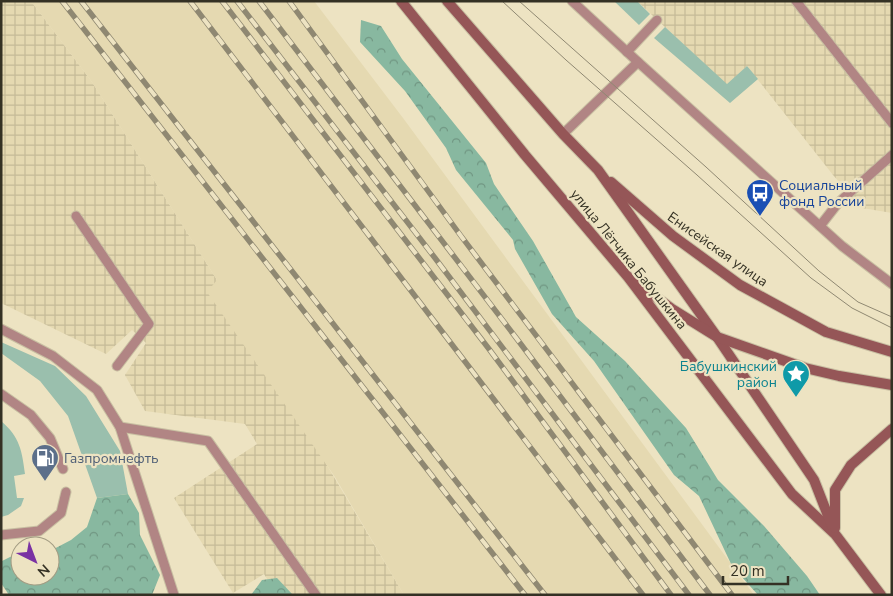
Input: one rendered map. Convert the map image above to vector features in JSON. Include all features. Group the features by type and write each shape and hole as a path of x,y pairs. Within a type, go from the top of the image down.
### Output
{"main road":[{"name":"улица Лётчика Бабушкина","path":"401,1 525,155 628,276 792,494 835,534 881,595"},
{"name":"улица Лётчика Бабушкина","path":"447,1 563,134 598,170 717,337 814,480 835,534"},
{"name":"Енисейская улица","path":"598,170 673,236 740,285 826,332 892,352"},
{"path":"628,276 672,309 717,337 805,368 892,385"},
{"path":"835,534 835,490 850,465 892,430"}],"lane":[{"path":"572,1 842,246 892,284"},
{"path":"796,1 892,123"},
{"path":"627,52 658,20"},
{"path":"563,134 638,62"},
{"path":"820,226 838,203 892,155"},
{"path":"76,216 149,324 117,366"},
{"path":"1,329 53,356 96,390 120,427 174,595"},
{"path":"1,394 31,415 50,438 63,469"},
{"path":"120,427 208,441 316,595"},
{"path":"1,535 38,531 61,513 66,492"}],"shaded area":[{"path":"1,1 31,1 92,82 217,280 404,595 277,595 264,574 233,593 174,498 257,444 245,424 145,411 125,375 146,343 132,330 106,354 1,303"},
{"path":"31,1 314,1 403,118 754,595 404,595 335,477 207,292 217,280 92,82"},
{"path":"637,1 892,1 892,213 862,208 833,175 747,66 727,85"}],"green space":[{"path":"614,1 637,1 650,14 639,25"},
{"path":"361,20 381,26 402,59 486,163 494,184 533,241 576,317 625,361 686,428 718,480 764,526 807,576 820,595 758,595 732,566 699,496 674,475 594,361 552,314 515,249 513,240 456,170 446,148 405,91 360,42"},
{"path":"665,27 727,84 747,66 758,79 730,103 654,38"},
{"path":"1,342 55,366 86,396 120,451 128,494 97,498 68,416 40,381 1,353"},
{"path":"1,421 12,433 19,445 25,474 14,476 17,498 24,498 21,506 8,515 1,517"},
{"path":"128,494 139,513 140,535 160,575 152,595 9,595 1,583 2,561 10,557 10,586 60,586 60,546 71,540 87,527 97,498"},
{"path":"277,578 293,595 251,595 262,580"}],"tram line":[{"path":"502,1 811,278 852,308 892,328"},
{"path":"519,1 706,167 819,271 858,302 892,317"}],"railway":[{"path":"62,1 525,595"},
{"path":"81,1 545,595"},
{"path":"190,1 643,595"},
{"path":"222,1 489,349 671,595"},
{"path":"237,1 435,258 689,595"},
{"path":"259,1 710,595"},
{"path":"289,1 461,236 732,595"}],"place":[{"name":"Социальный фонд России","path":"760,217"},
{"name":"Бабушкинский район","path":"796,398"},
{"name":"Газпромнефть","path":"45,482"}]}
